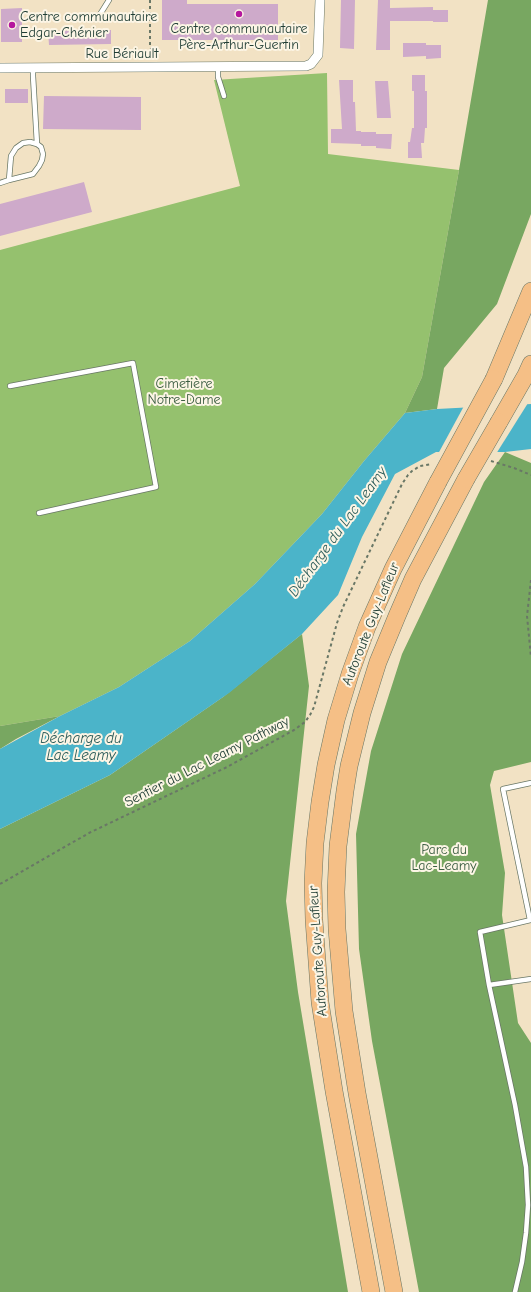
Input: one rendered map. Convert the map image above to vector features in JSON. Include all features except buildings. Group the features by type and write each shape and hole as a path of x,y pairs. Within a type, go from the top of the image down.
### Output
{"highway":[{"path":"494,379 531,291"},
{"name":"Autoroute Guy-Lafleur","path":"371,1292 333,1084 320,1002 314,920 315,843 326,765 336,720 350,674 367,627 393,569 494,379 531,319"},
{"name":"Autoroute Guy-Lafleur","path":"394,1292 361,1115 344,1011 337,929 336,892 338,846 344,798 350,760 362,713 378,662 397,616 413,579 466,479 529,370"}],"street":[{"name":"Rue Bériault","path":"0,68 300,67 311,64 318,55 320,0"}],"lane":[{"path":"99,16 109,0"},
{"path":"218,67 218,76 224,96"},
{"path":"33,68 37,144"},
{"path":"0,183 32,174 42,160 43,154 41,147 30,142 23,143 16,148 11,156 9,180"},
{"path":"10,386 133,363 156,486 39,512"},
{"path":"515,1292 522,1262 526,1233 528,1204 526,1167 480,932 530,920 503,789 531,783"},
{"path":"489,984 531,979"}],"path":[{"path":"150,0 150,47 152,50 152,60"},
{"path":"488,461 530,472 531,475"},
{"name":"Sentier du Lac Leamy Pathway","path":"0,884 89,834 227,767 294,730 305,722 314,707 337,623 343,607 405,478 416,468 437,463"},
{"path":"531,580 527,616 531,658"}],"green space":[{"path":"488,0 531,0 531,214 497,304 444,368 437,409 405,413 422,377"},
{"name":"Cimetière Notre-Dame","path":"327,73 328,154 459,170 422,377 405,413 364,461 322,514 255,584 190,641 119,687 60,716 0,726 0,250 240,186 214,80"},
{"name":"Parc du Lac-Leamy","path":"505,452 531,463 531,762 494,771 490,785 505,873 502,915 518,1023 531,1043 531,1292 419,1292 372,1041 359,949 356,834 371,751 402,654 484,482"},
{"path":"302,634 309,686 286,901 298,992 348,1292 0,1292 0,829 110,775 223,697"},
{"path":"60,716 16,739 0,749 0,726"}],"water":[{"name":"Décharge du Lac Leamy","path":"531,404 531,449 505,452 436,452 395,474 362,537 338,595 302,634 229,693 110,775 0,829 0,749 60,716 119,687 190,641 255,584 322,514 364,461 405,413 437,409"}],"pier":[{"path":"528,403 496,454 438,454 464,406"}],"place":[{"name":"Centre communautaire Père-Arthur-Guertin","path":"239,14"},
{"name":"Centre communautaire Edgar-Chénier","path":"12,25"}]}
